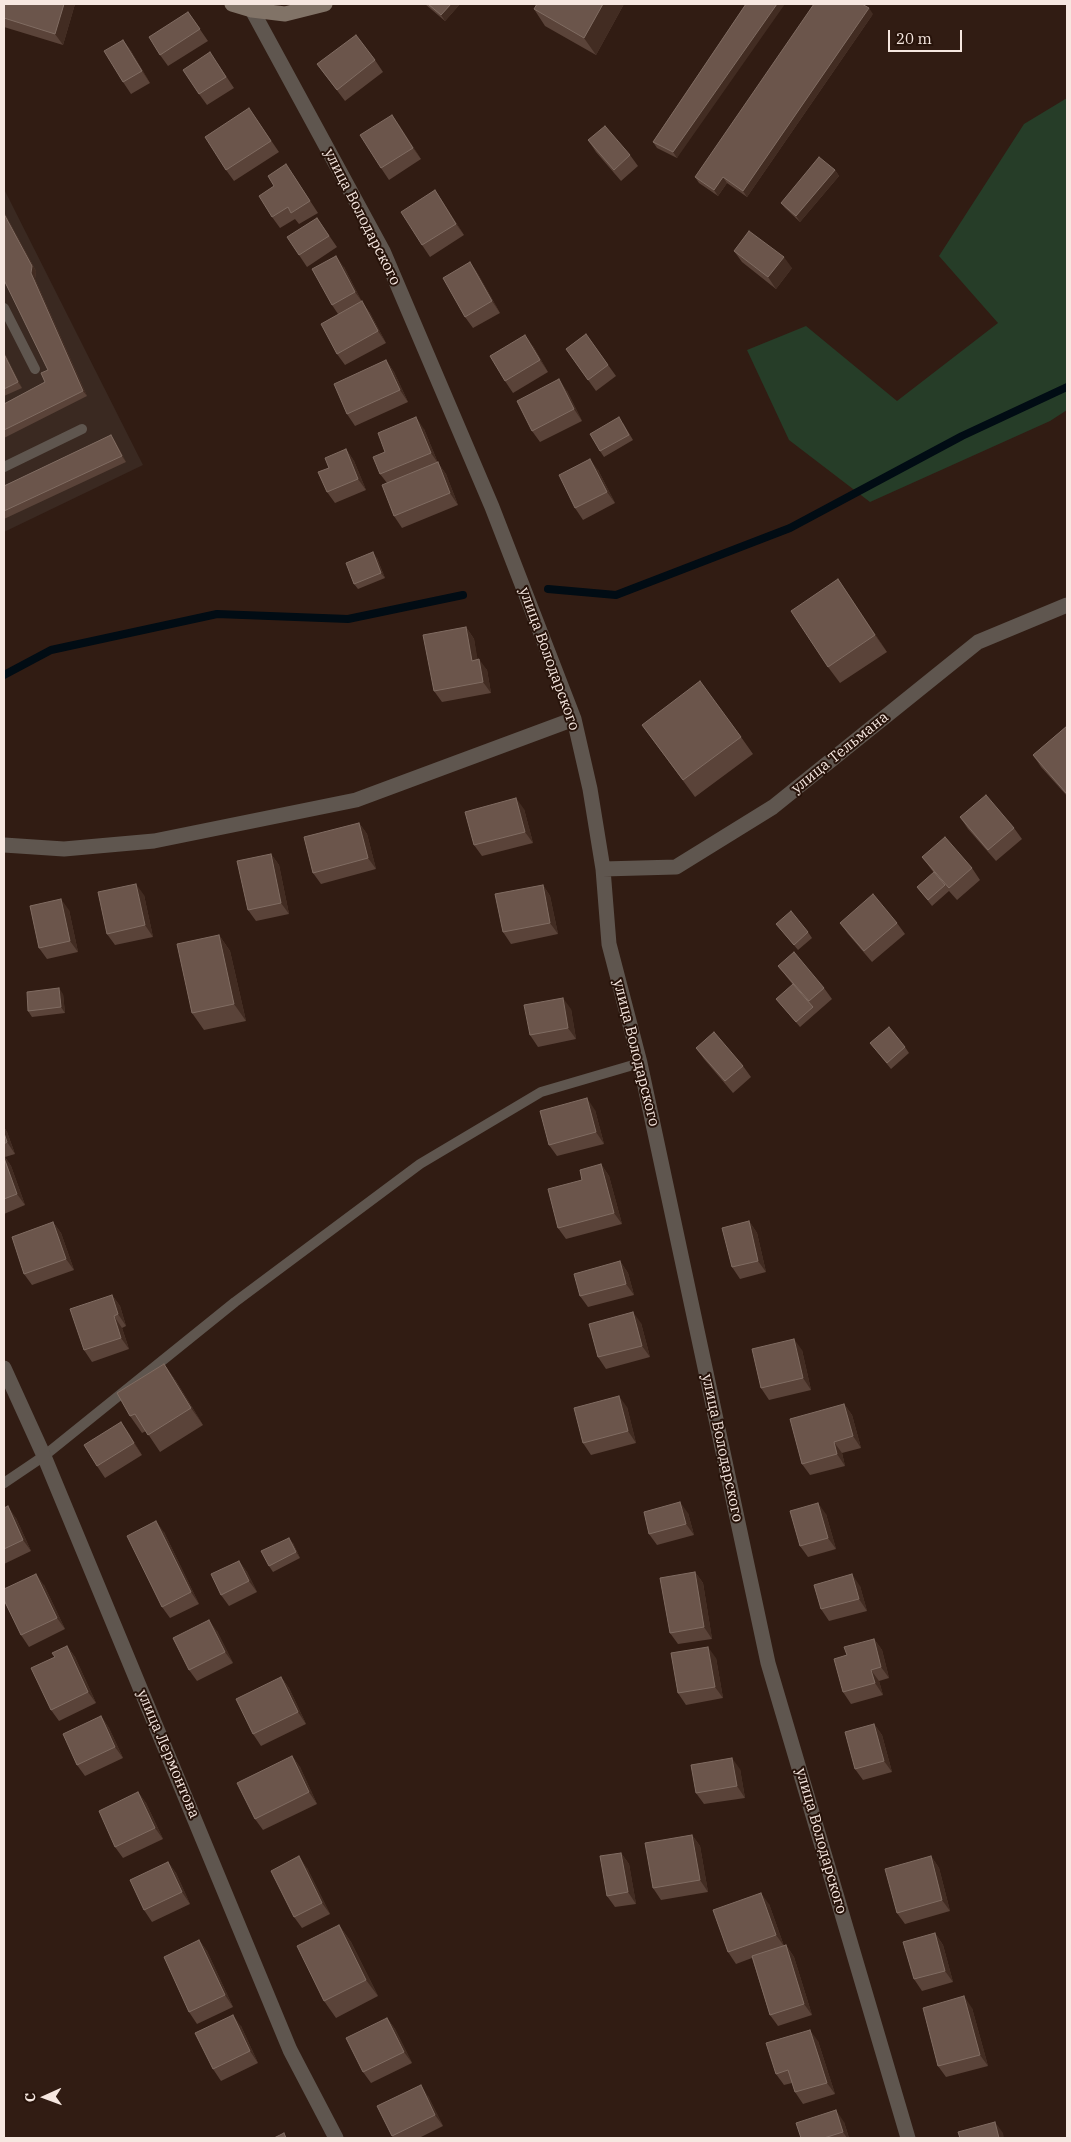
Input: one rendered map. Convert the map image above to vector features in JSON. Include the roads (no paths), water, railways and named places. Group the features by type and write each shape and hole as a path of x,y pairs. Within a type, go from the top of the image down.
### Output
{"street":[{"path":"232,4 252,10 284,14 325,4"},
{"name":"улица Володарского","path":"252,10 383,251 492,508 574,719 590,789 603,869 609,944 640,1063 768,1663 908,2138"},
{"name":"улица Тельмана","path":"603,869 676,867 774,807 978,642 1067,605"},
{"path":"4,845 64,849 154,841 356,800 574,719"},
{"name":"улица Лермонтова","path":"4,1368 44,1456 290,2050 336,2138"}],"lane":[{"path":"4,308 35,369"},
{"path":"4,467 82,430"},
{"path":"4,1483 44,1456 235,1302 420,1164 541,1092 640,1063"}],"waterway":[{"path":"548,589 616,595 790,528 962,436 1067,387"},
{"path":"4,675 51,650 217,614 348,619 463,595"}]}
